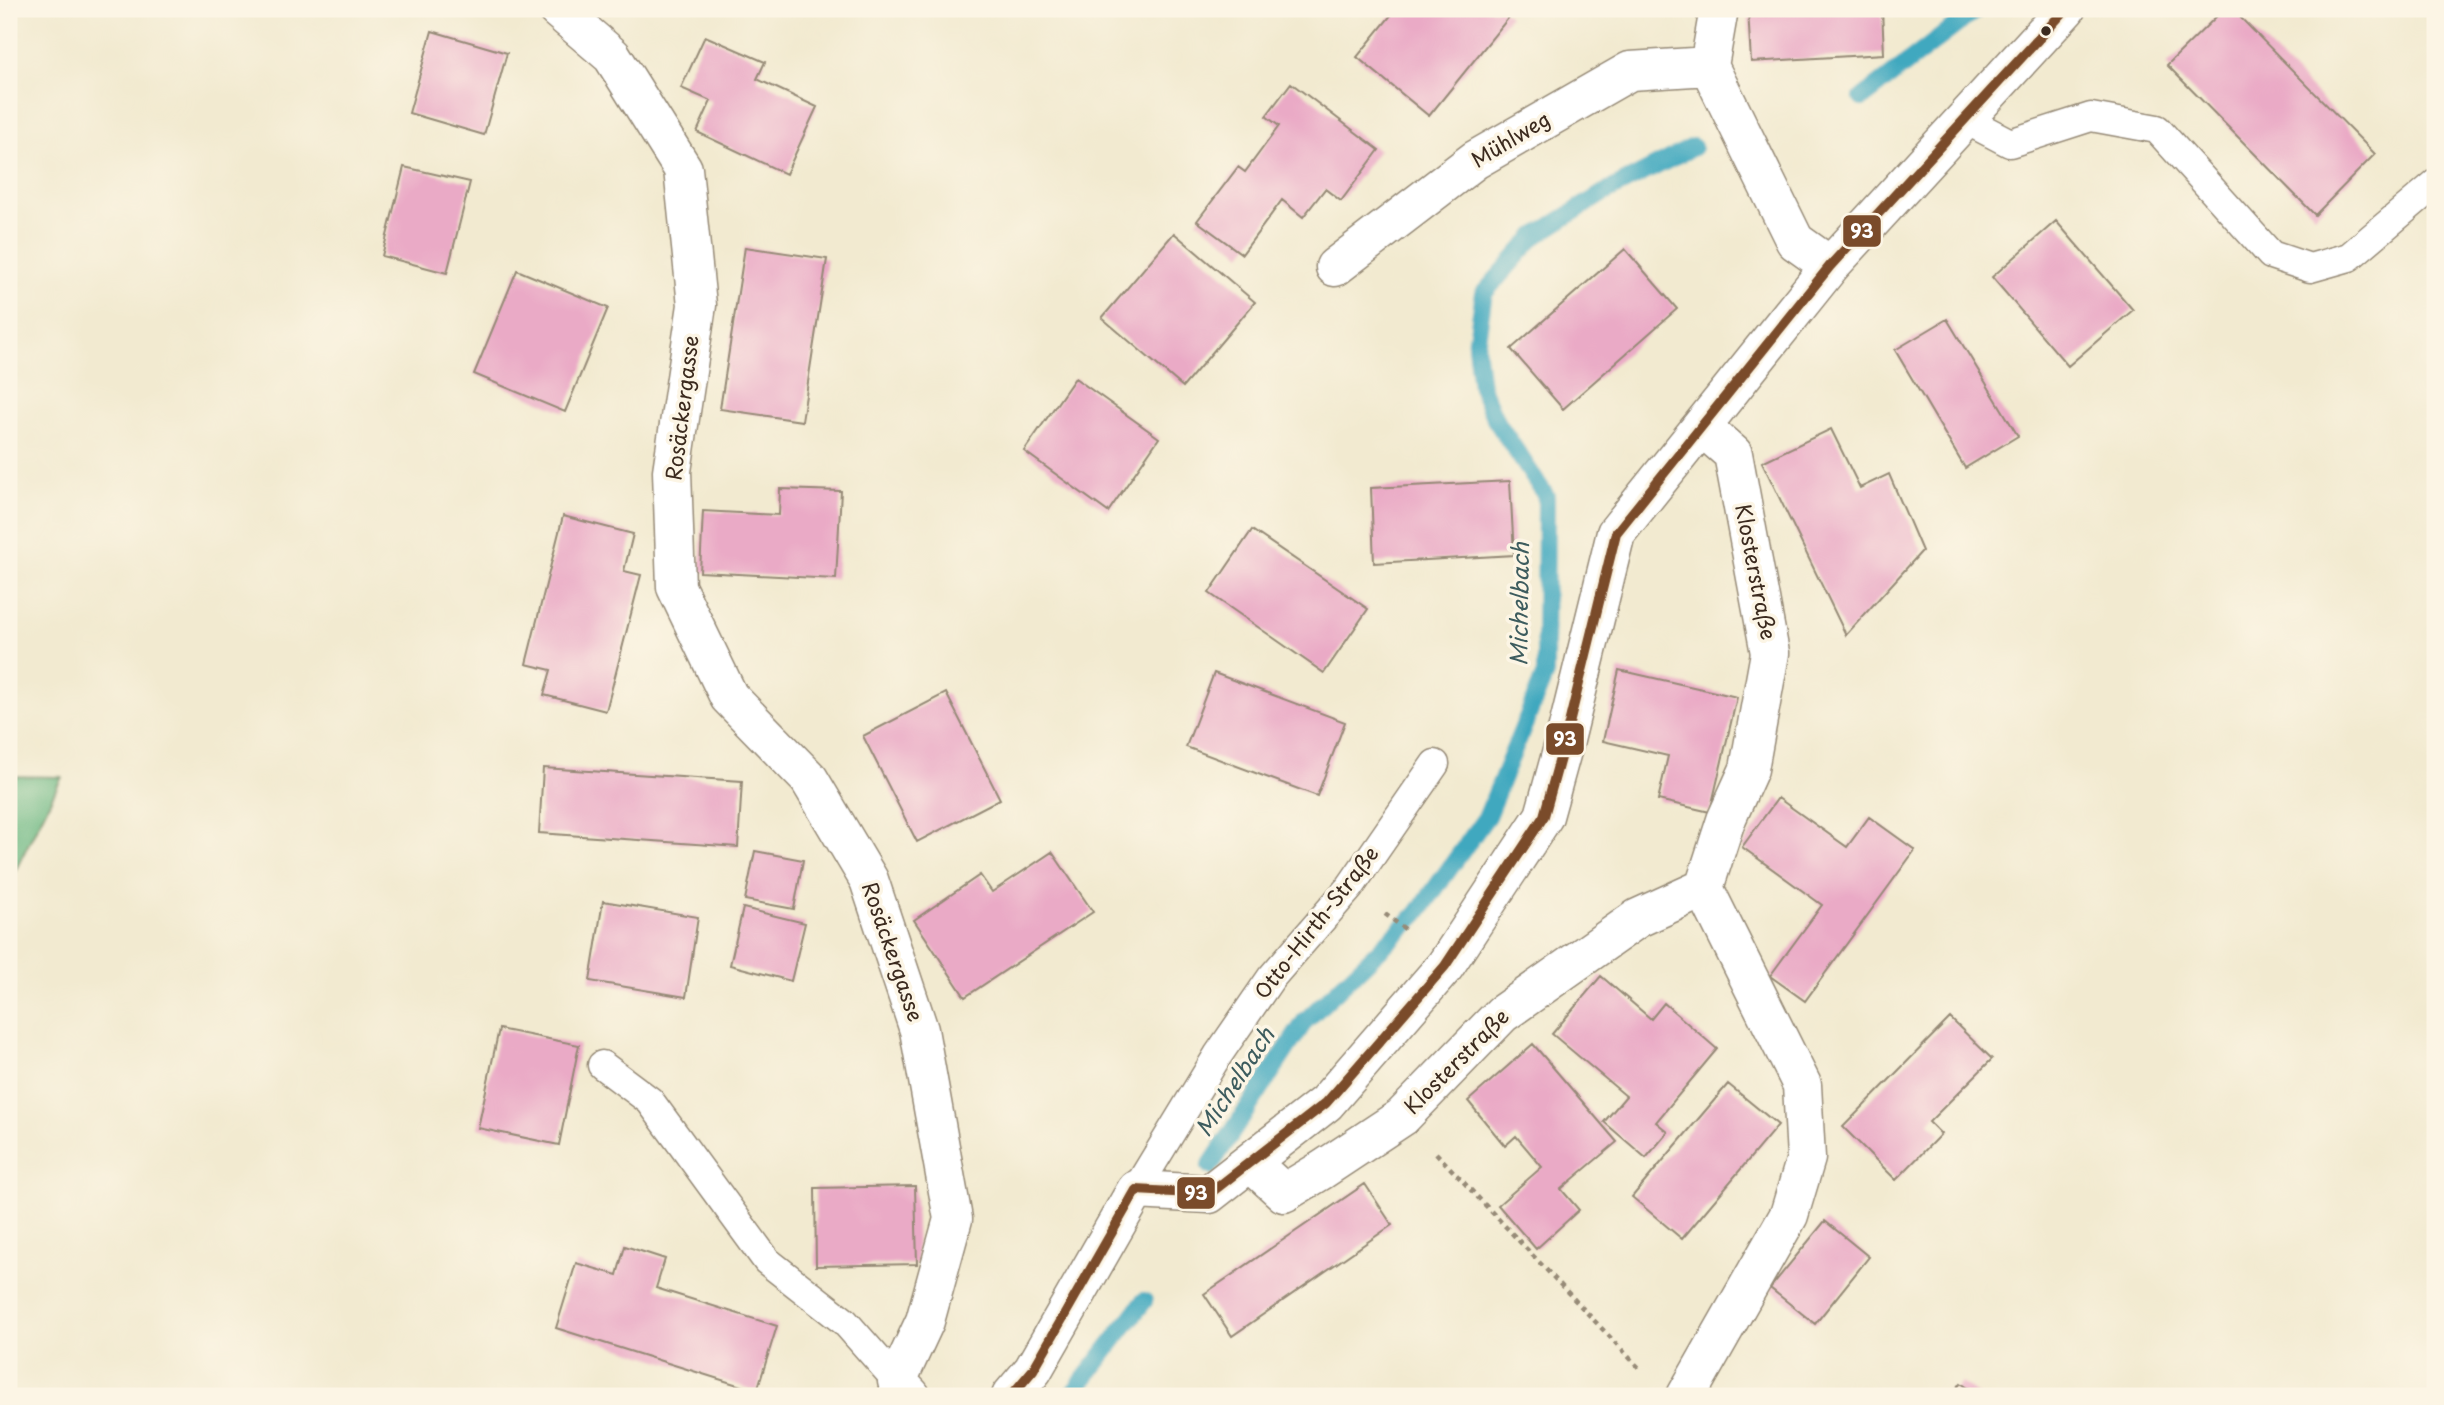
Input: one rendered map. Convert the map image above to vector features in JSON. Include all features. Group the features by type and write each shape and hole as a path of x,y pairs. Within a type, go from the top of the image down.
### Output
{"street":[{"name":"Rosäckergasse","path":"557,9 612,56 683,169 697,305 673,471 676,587 729,697 809,779 869,880 919,1030 953,1219 904,1389"},
{"path":"1719,9 1709,66 1795,241 1830,266"},
{"path":"1136,1190 1209,1194 1326,1103 1445,966 1544,816 1616,533 1830,266 2066,9"},
{"name":"Mühlweg","path":"1335,267 1475,160 1630,71 1709,66"},
{"name":"Klosterstraße","path":"1251,1163 1284,1193 1322,1170 1402,1117 1502,1014 1638,918 1704,888 1726,820 1749,769 1770,653 1733,454 1702,427"},
{"path":"1686,1396 1789,1215 1806,1158 1802,1085 1704,888"},
{"name":"Otto-Hirth-Straße","path":"1011,1396 1033,1370 1136,1190"}],"lane":[{"path":"1966,120 2010,143 2091,117 2157,129 2271,255 2310,268 2349,257 2435,184"},
{"name":"Otto-Hirth-Straße","path":"1136,1190 1218,1055 1270,978 1350,887 1435,764"},
{"path":"602,1065 650,1101 767,1261 845,1322 904,1389"}],"path":[{"path":"1402,1117 1647,1376"}],"green space":[{"path":"9,776 62,777 9,883"}],"building":[{"path":"1396,9 1501,9 1510,16 1429,116 1357,57"},
{"path":"1748,9 1882,9 1884,54 1751,62"},
{"path":"2224,9 2232,9 2375,154 2315,215 2167,65"},
{"path":"432,31 507,53 484,135 409,113"},
{"path":"705,36 765,62 757,79 817,107 786,174 697,132 711,101 681,88"},
{"path":"1291,83 1379,150 1341,201 1325,189 1303,217 1282,200 1242,254 1197,221 1238,167 1245,172 1279,126 1266,116"},
{"path":"404,167 470,182 447,273 382,256"},
{"path":"2056,221 2133,310 2068,366 1992,277"},
{"path":"1174,233 1255,302 1183,387 1102,318"},
{"path":"745,247 827,259 802,421 720,409"},
{"path":"1625,249 1677,309 1563,409 1511,349"},
{"path":"517,270 608,308 565,412 474,374"},
{"path":"1947,319 2018,436 1965,468 1895,350"},
{"path":"1075,378 1159,438 1108,512 1024,451"},
{"path":"1831,429 1860,488 1889,474 1922,551 1846,635 1762,462"},
{"path":"1510,481 1514,555 1374,563 1371,488"},
{"path":"780,489 841,491 836,579 700,572 703,511 779,515"},
{"path":"563,516 633,534 624,571 641,575 606,711 544,695 551,670 526,664"},
{"path":"1252,530 1368,609 1324,673 1209,593"},
{"path":"1619,670 1737,697 1710,812 1658,800 1668,756 1603,741"},
{"path":"1214,673 1345,722 1317,796 1186,747"},
{"path":"946,693 1000,799 917,842 863,736"},
{"path":"543,768 742,781 738,847 539,833"},
{"path":"1778,798 1847,847 1869,817 1915,850 1805,1001 1770,976 1822,905 1742,847"},
{"path":"755,851 803,860 794,909 745,900"},
{"path":"1052,852 1093,912 965,997 914,920 980,875 992,892"},
{"path":"603,901 698,917 686,997 590,981"},
{"path":"743,908 805,923 791,981 730,965"},
{"path":"1601,976 1651,1019 1664,1003 1717,1049 1656,1122 1668,1132 1646,1158 1604,1122 1626,1096 1552,1034"},
{"path":"1950,1018 1992,1059 1929,1122 1941,1134 1896,1180 1843,1127"},
{"path":"499,1029 579,1045 559,1145 478,1128"},
{"path":"1533,1044 1617,1142 1561,1189 1579,1210 1536,1249 1498,1205 1542,1167 1516,1136 1505,1146 1468,1101"},
{"path":"1728,1084 1778,1125 1682,1239 1632,1197"},
{"path":"1365,1184 1392,1225 1232,1336 1204,1294"},
{"path":"915,1186 917,1264 816,1266 815,1188"},
{"path":"1825,1221 1869,1257 1815,1324 1770,1288"},
{"path":"625,1246 665,1259 656,1288 777,1326 757,1391 556,1328 576,1263 617,1275"},
{"path":"1961,1383 1979,1396 1951,1396"}],"waterway":[{"name":"Michelbach","path":"1862,98 1977,9"},
{"name":"Michelbach","path":"1210,1166 1305,1021 1417,914 1487,816 1545,674 1546,496 1495,419 1481,387 1476,346 1484,293 1534,237 1602,194 1693,147"},
{"name":"Michelbach","path":"1071,1396 1144,1301"}],"transit line":[{"name":"93","path":"1011,1396 1033,1370 1136,1190 1209,1194 1326,1103 1445,966 1544,816 1616,533 1830,266 2066,9"}]}
